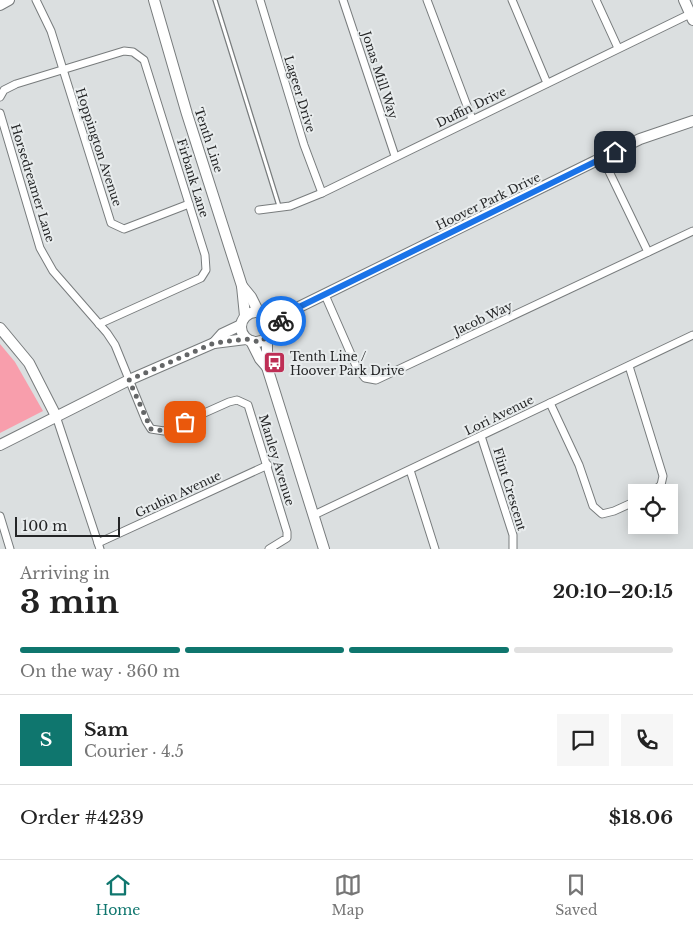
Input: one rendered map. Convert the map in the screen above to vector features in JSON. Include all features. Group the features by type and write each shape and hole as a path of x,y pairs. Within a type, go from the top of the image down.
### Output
{"street":[{"path":"0,5 9,0"},
{"name":"Hoppington Avenue","path":"36,0 51,31 112,223 124,228 189,204"},
{"name":"Tenth Line","path":"154,0 187,114 242,286 243,321 249,340"},
{"name":"Lageer Drive","path":"260,0 304,144 322,192"},
{"name":"Jonas Mill Way","path":"343,0 394,156"},
{"path":"428,0 472,118"},
{"path":"512,0 547,83"},
{"path":"596,0 618,48"},
{"path":"684,0 692,17"},
{"name":"Duffin Drive","path":"259,210 280,209 322,192 618,48 692,17"},
{"name":"Firbank Lane","path":"62,68 124,51 133,52 144,60 207,263 206,270 200,278 99,324"},
{"path":"0,98 4,90 16,84 62,68"},
{"name":"Horsedreamer Lane","path":"0,114 40,248 53,271 115,345 129,380"},
{"name":"Hoover Park Drive","path":"243,321 263,314 297,308 640,140 693,121"},
{"path":"603,159 648,252"},
{"name":"Jacob Way","path":"325,295 357,368 365,378 376,380 693,231"},
{"name":"Tenth Line","path":"242,286 263,314 269,332"},
{"name":"Hoover Park Drive","path":"249,340 260,342 297,308"},
{"path":"214,343 222,334 243,321"},
{"path":"0,328 29,363 56,416 99,546"},
{"path":"269,332 267,367 324,549"},
{"name":"Lori Avenue","path":"314,515 693,335"},
{"path":"0,445 129,380 214,343 249,340 267,367"},
{"path":"629,366 663,476 661,484"},
{"name":"Manley Avenue","path":"129,380 146,421 151,429 158,431 229,402 244,402 248,405 268,465 287,532 287,538 283,542 269,549"},
{"path":"550,403 580,465 593,506 602,514 628,504"},
{"name":"Flint Crescent","path":"481,436 513,535 513,549"},
{"name":"Grubin Avenue","path":"99,546 268,465"},
{"path":"410,470 435,549"},
{"path":"0,516 10,549"}],"lane":[{"path":"215,0 280,209"}],"shaded area":[{"path":"0,344 15,362 43,411 0,433"}],"way so far":[{"path":"185,422 164,431 151,429 129,380 214,343 246,339 260,342 267,337 270,327 281,321"}],"place":[{"name":"Tenth Line / Hoover Park Drive","path":"274,363"}],"route":[{"path":"281,321 297,308 615,152"}]}
